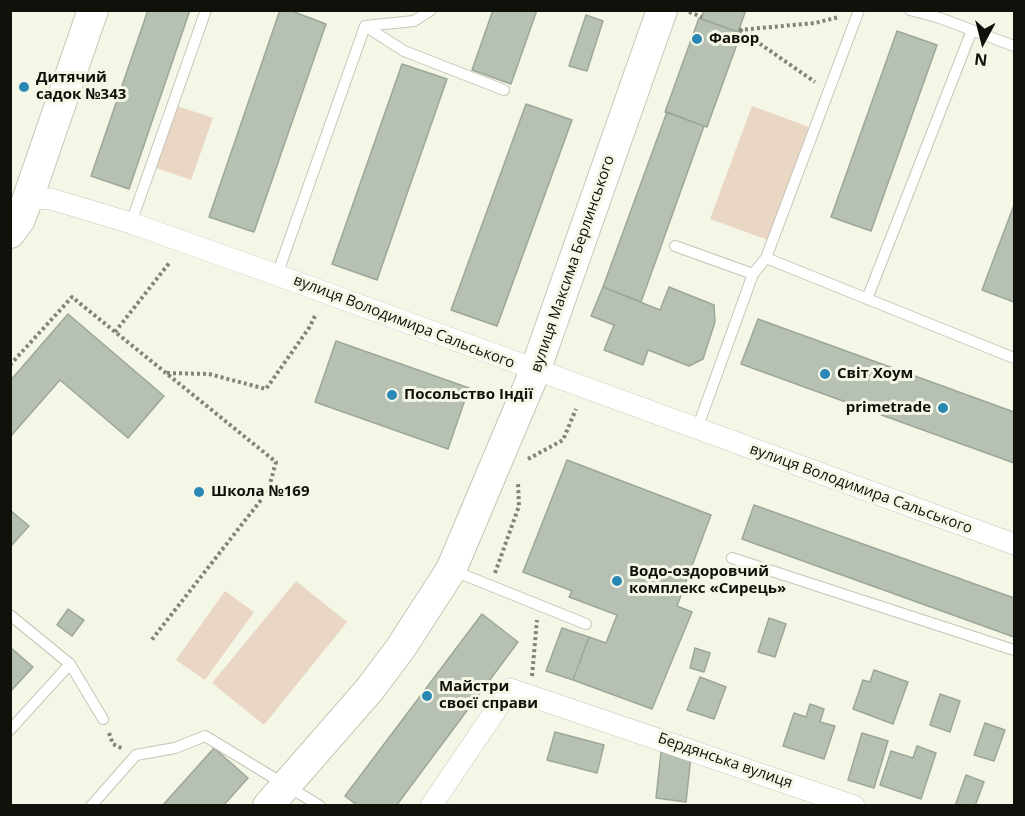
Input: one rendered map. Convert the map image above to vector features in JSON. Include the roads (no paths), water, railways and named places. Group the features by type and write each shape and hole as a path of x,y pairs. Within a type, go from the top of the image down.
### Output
{"street":[{"path":"10,233 20,219 24,198 93,10"},
{"name":"вулиця Максима Берлинського","path":"277,794 370,689 451,570 535,371 675,11"},
{"name":"вулиця Володимира Сальського","path":"24,198 51,199 277,274 535,371 1014,544"},
{"name":"Бердянська вулиця","path":"431,806 510,689 597,716 854,806"}],"lane":[{"path":"130,224 206,10"},
{"path":"365,26 414,21 431,10"},
{"path":"910,10 942,14 972,30 1014,46"},
{"path":"697,429 753,274 766,258 858,11"},
{"path":"365,26 404,51 504,90"},
{"path":"277,274 365,26"},
{"path":"867,299 972,30"},
{"path":"675,246 753,274"},
{"path":"766,258 1014,358"},
{"path":"732,558 1014,650"},
{"path":"451,570 586,624"},
{"path":"10,615 70,664 103,718"},
{"path":"10,730 70,664"},
{"path":"91,806 136,755 175,748 205,736 277,794 320,806"}],"place":[{"name":"Фавор","path":"697,39"},
{"name":"Дитячий садок №343","path":"24,87"},
{"name":"Світ Хоум","path":"825,374"},
{"name":"Посольство Індії","path":"392,395"},
{"name":"primetrade","path":"943,408"},
{"name":"Школа №169","path":"199,492"},
{"name":"Водо-оздоровчий комплекс «Сирець»","path":"617,581"},
{"name":"Майстри своєї справи","path":"427,696"}]}
